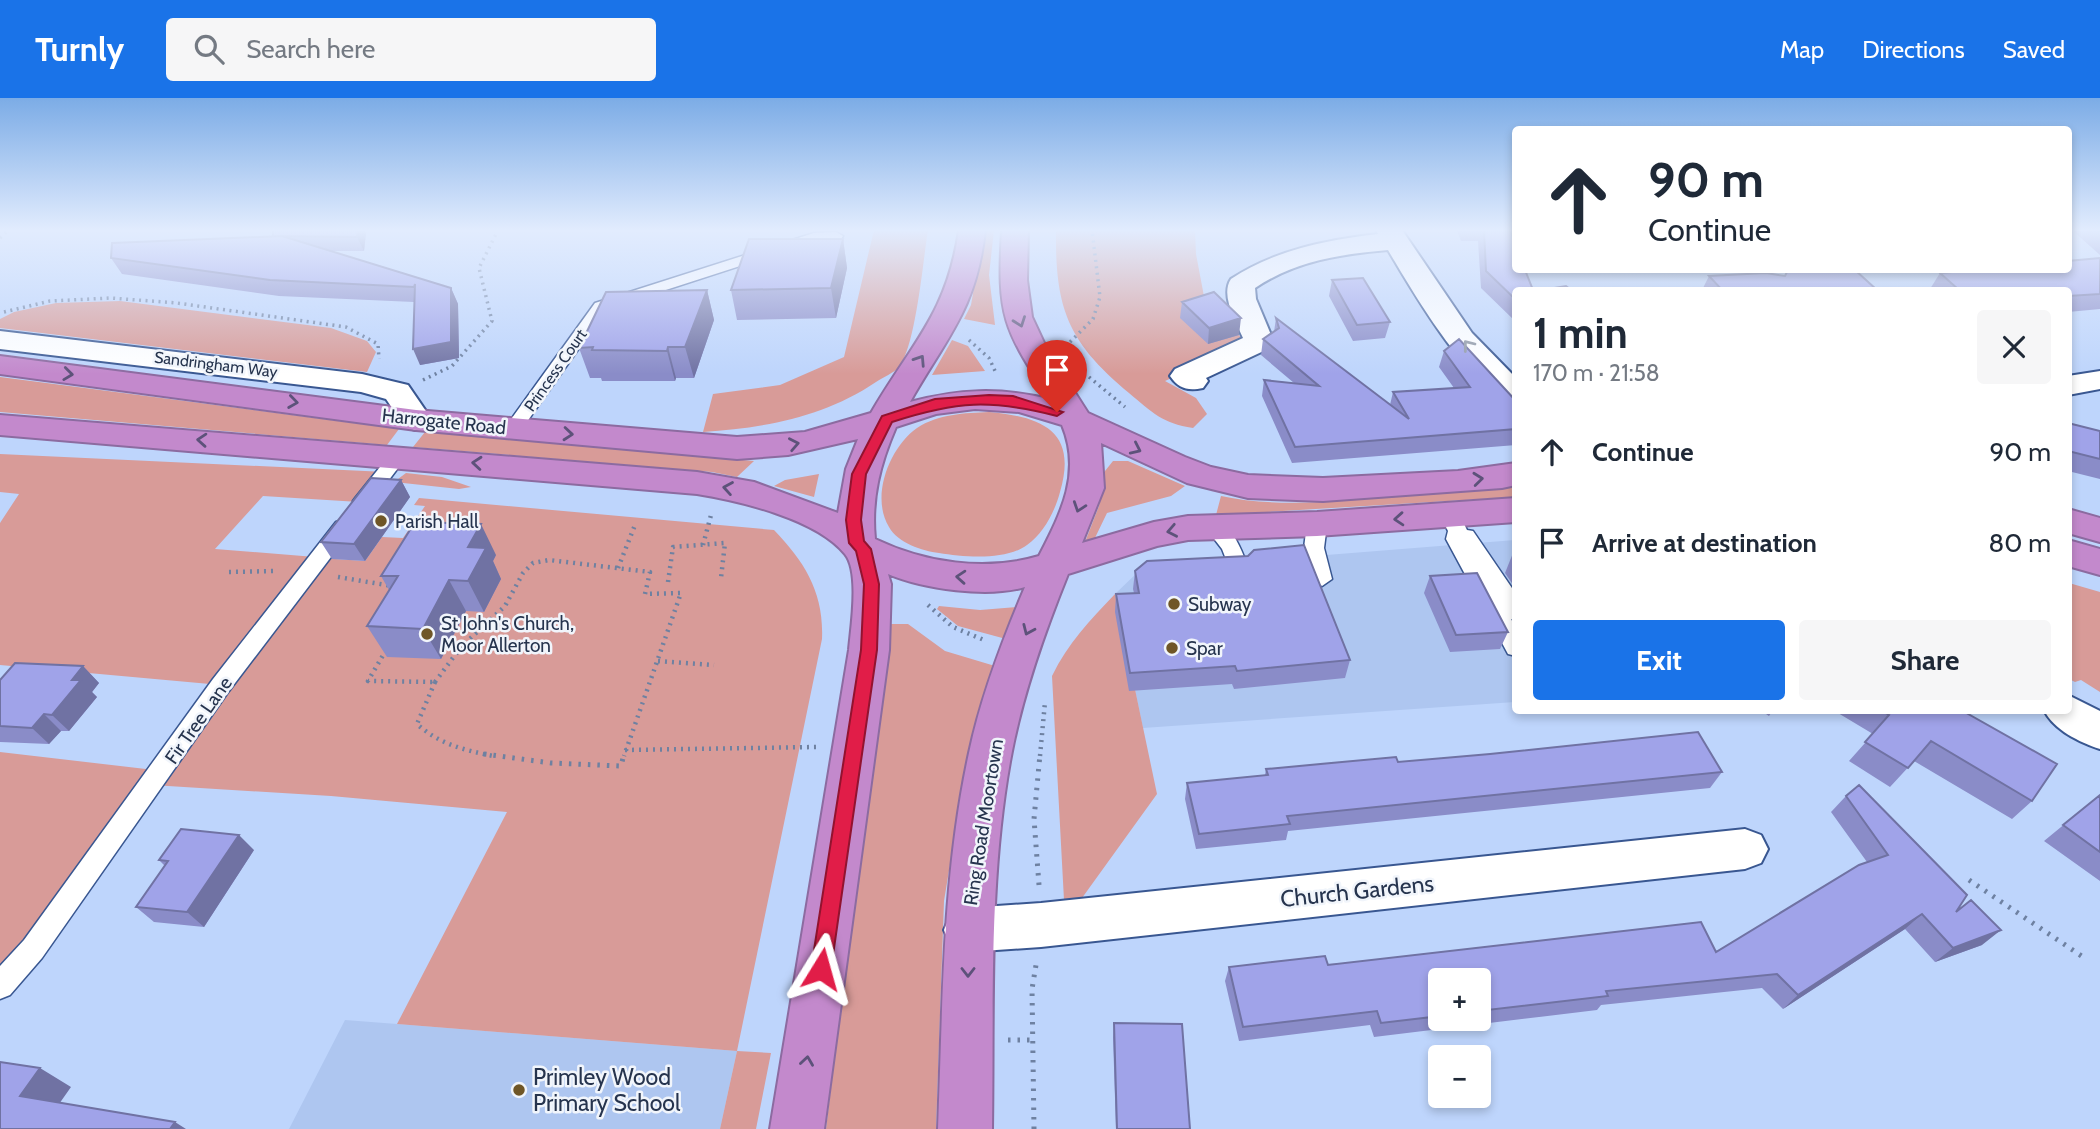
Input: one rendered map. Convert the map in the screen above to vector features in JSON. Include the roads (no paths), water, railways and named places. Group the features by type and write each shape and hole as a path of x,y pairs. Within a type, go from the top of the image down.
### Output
{"highway":[{"path":"797,1129 869,650 872,584 853,520 859,474 887,419 955,303 963,278"},
{"path":"1012,278 1015,309 1034,354 1061,388 1075,418 1086,454 1088,477 1081,505 1053,566"},
{"name":"Harrogate Road","path":"0,365 416,420 770,449 887,419"},
{"path":"887,419 935,403 989,398 1038,406 1075,418 1135,449 1181,468 1256,488 1340,489 1438,483 1512,474"},
{"name":"Harrogate Road","path":"0,425 697,483 742,491 804,511 825,521 860,546"},
{"path":"860,546 914,569 945,576 1017,576 1154,534 1188,528 1454,523 1512,511"},
{"path":"2072,522 2100,530"},
{"path":"2072,554 2100,562"},
{"name":"Ring Road Moortown","path":"965,1129 968,930 978,827 1003,700 1053,566"}],"street":[{"path":"1192,381 1186,376 1259,342 1242,299 1241,285 1250,278"},
{"path":"1419,278 1432,300 1495,379 1512,391"},
{"name":"Sandringham Way","path":"0,340 384,388 416,420"},
{"path":"2072,385 2100,380"},
{"path":"2071,714 2100,732"},
{"name":"Church Gardens","path":"968,930 1041,925 1745,849"}],"lane":[{"name":"Princess Court","path":"513,429 601,306 688,278"},
{"name":"Fir Tree Lane","path":"0,986 33,949 221,685 397,456"},
{"path":"1454,523 1469,538 1512,607"},
{"path":"1454,523 1456,539 1512,642"},
{"path":"1317,524 1314,548 1322,579"},
{"path":"1215,527 1231,547 1238,567"}],"place":[{"name":"Parish Hall","path":"381,521"},
{"name":"Subway","path":"1174,604"},
{"name":"St John's Church, Moor Allerton","path":"427,634"},
{"name":"Spar","path":"1172,648"},
{"name":"Primley Wood Primary School","path":"519,1090"}]}
